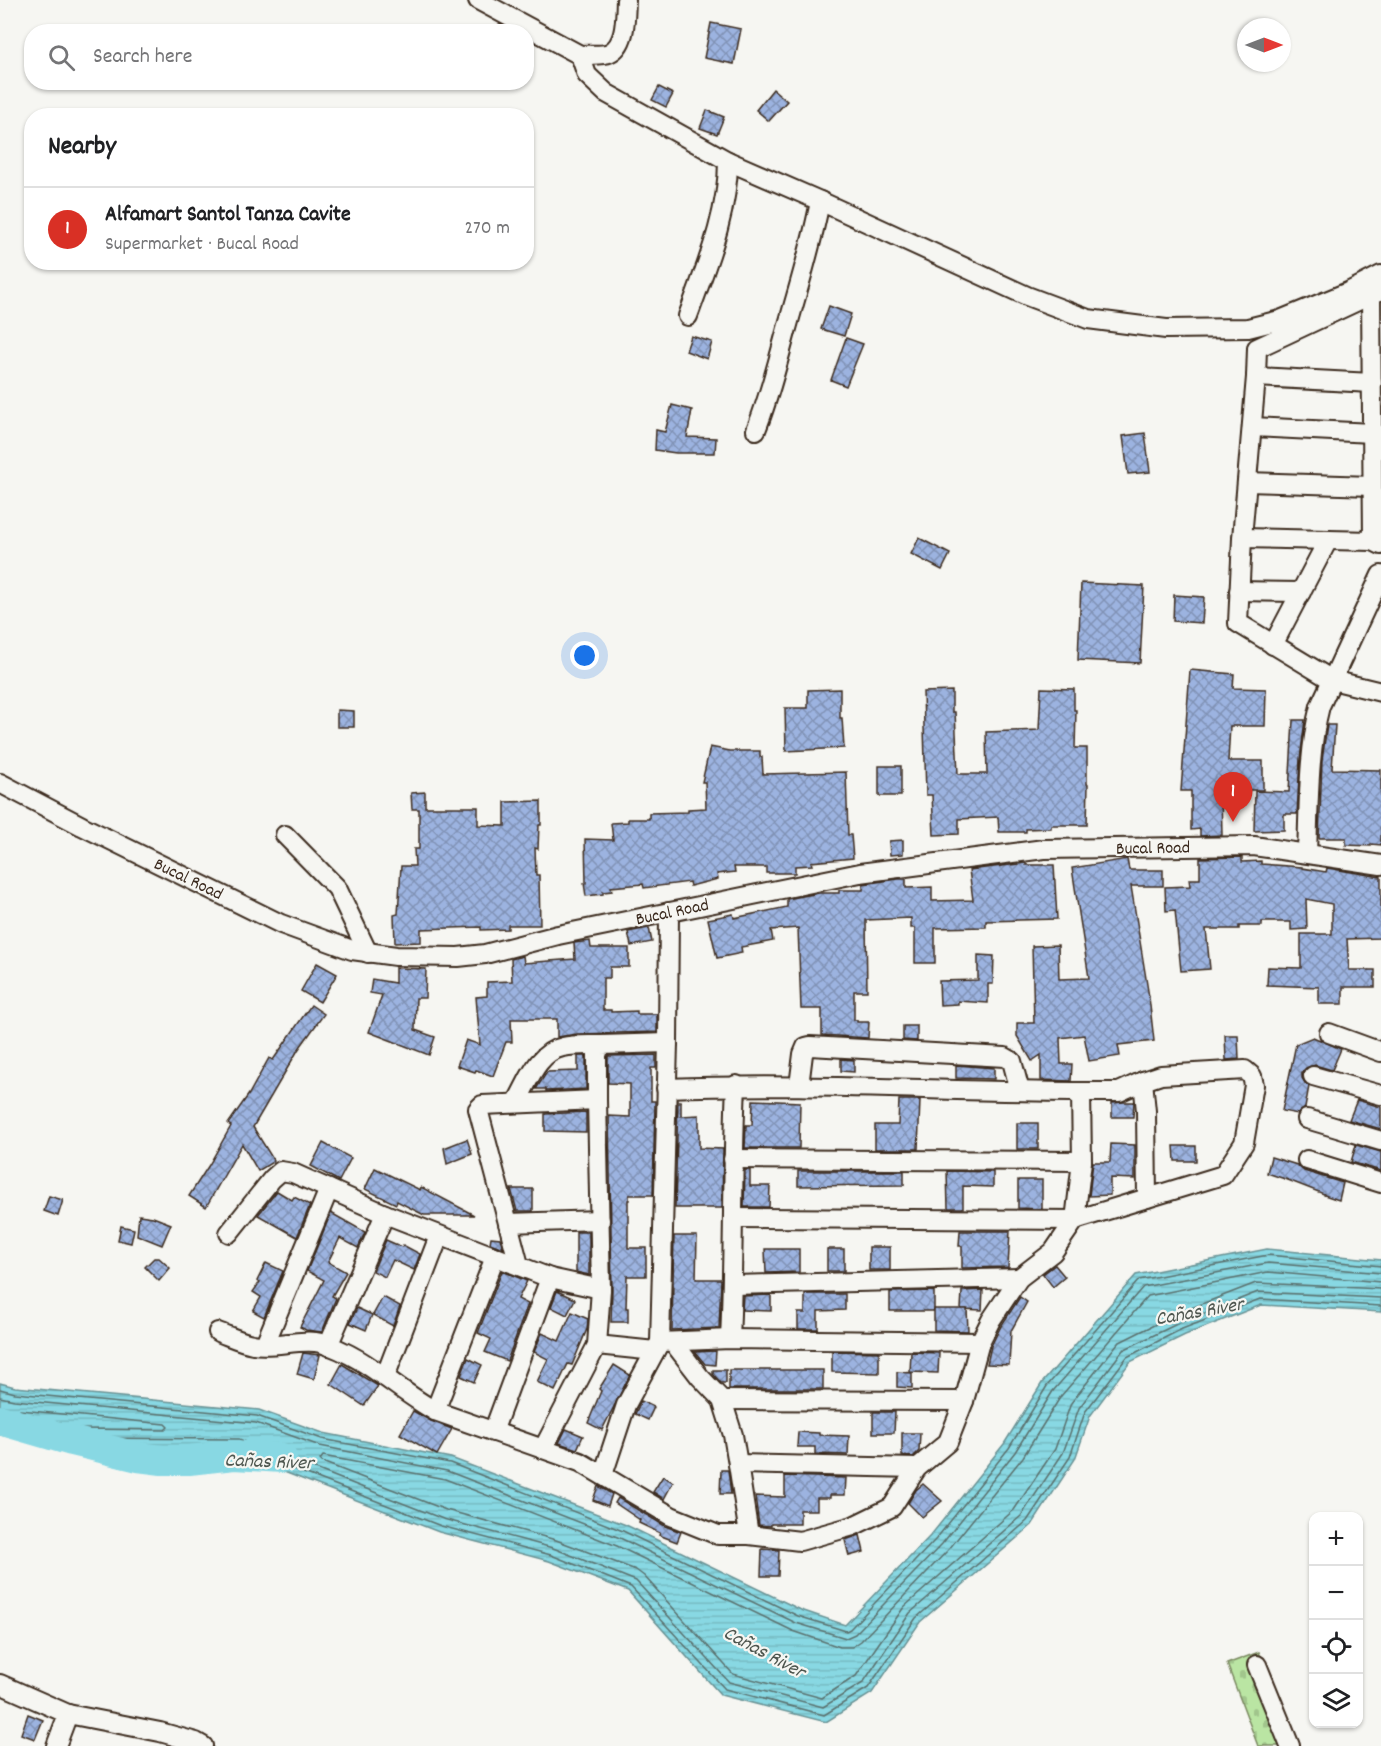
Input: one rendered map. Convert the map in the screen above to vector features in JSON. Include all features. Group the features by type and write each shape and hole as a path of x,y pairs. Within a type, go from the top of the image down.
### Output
{"street":[{"path":"478,0 523,24"},
{"path":"534,30 580,55 608,53 618,45 623,32 626,0"},
{"path":"580,55 587,75 606,93 728,161 1027,296 1088,319 1166,329 1248,327 1280,320 1348,292 1381,275"},
{"path":"688,316 715,242 728,161"},
{"path":"756,430 764,410 793,308 815,229 820,201"},
{"path":"1242,538 1377,543 1372,486 1372,383 1376,292 1257,348 1242,538 1238,624 1332,680 1381,692"},
{"path":"1256,377 1372,383"},
{"path":"1252,427 1372,433"},
{"path":"1247,482 1372,486"},
{"path":"1273,645 1328,540"},
{"path":"1307,853 1316,721 1320,706 1381,575"},
{"path":"1239,591 1301,592"},
{"name":"Bucal Road","path":"0,783 281,924 352,950 422,957 485,954 669,912 860,873 1044,849 1254,846 1381,865"},
{"path":"285,835 337,888 368,953"},
{"path":"603,1475 626,1405 662,1345 669,912"},
{"path":"1329,1033 1381,1052"},
{"path":"516,1103 536,1066 549,1053 560,1047 668,1043"},
{"path":"543,1449 597,1345 601,1289 597,1054 601,1045"},
{"path":"799,1086 803,1054 806,1047 810,1046 1005,1057 1012,1061 1020,1091"},
{"path":"666,1088 736,1085 1119,1092 1161,1075 1245,1070 1252,1076 1254,1085 1244,1143 1224,1175 1075,1220 734,1218"},
{"path":"1313,1076 1381,1095"},
{"path":"1143,1081 1146,1111 1147,1198"},
{"path":"730,1339 736,1085"},
{"path":"218,1332 253,1344 320,1342 347,1353 435,1411 580,1462 671,1516 718,1535 749,1535 800,1541 853,1526 892,1507 917,1468 948,1442 964,1401 981,1342 992,1320 1019,1278 1053,1252 1075,1220 1082,1161 1081,1092"},
{"path":"519,1265 477,1109 482,1105 597,1100"},
{"path":"1307,1119 1381,1141"},
{"path":"733,1159 1082,1161"},
{"path":"1307,1160 1381,1183"},
{"path":"229,1233 281,1171 293,1173 385,1214 550,1278 601,1289"},
{"path":"266,1344 329,1189"},
{"path":"328,1346 385,1214"},
{"path":"508,1223 600,1220"},
{"path":"385,1377 439,1236"},
{"path":"435,1411 495,1257"},
{"path":"493,1432 550,1278"},
{"path":"733,1285 1019,1278"},
{"path":"597,1345 662,1345 730,1339 981,1342"},
{"path":"662,1345 700,1377 722,1400 733,1436 749,1535"},
{"path":"722,1400 964,1401"},
{"path":"738,1464 917,1468"},
{"path":"1257,1665 1290,1746"},
{"path":"0,1684 68,1714 157,1739 196,1742 203,1746"},
{"path":"57,1746 68,1714"}],"green space":[{"path":"1259,1652 1295,1746 1258,1746 1227,1664"}],"water":[{"path":"1267,1249 1381,1260 1381,1312 1261,1305 1185,1335 1130,1362 1090,1416 1075,1459 1032,1525 920,1622 872,1693 826,1722 721,1695 628,1591 549,1561 439,1532 235,1453 76,1452 0,1435 0,1383 15,1387 259,1410 323,1433 451,1458 626,1525 801,1610 845,1625 931,1535 1004,1444 1042,1383 1136,1275"}],"building":[{"path":"711,23 741,29 734,64 704,58"},
{"path":"659,87 673,94 666,107 652,100"},
{"path":"773,89 787,101 769,121 756,110"},
{"path":"707,110 724,117 717,134 700,128"},
{"path":"829,306 851,314 844,336 821,329"},
{"path":"691,336 712,342 707,359 686,351"},
{"path":"846,338 863,344 846,386 831,380"},
{"path":"672,405 692,410 687,437 716,438 715,453 676,453 655,450 656,430 665,432"},
{"path":"1145,433 1150,472 1128,474 1123,436"},
{"path":"919,538 950,554 942,570 911,554"},
{"path":"1081,583 1144,586 1140,663 1078,660"},
{"path":"1174,595 1204,597 1202,623 1173,621"},
{"path":"1190,670 1234,674 1233,688 1266,689 1265,726 1230,726 1228,761 1263,761 1263,790 1224,790 1223,794 1221,793 1222,835 1200,836 1200,829 1191,830 1191,791 1181,791"},
{"path":"1041,688 1074,689 1075,748 1087,748 1087,825 1051,825 1051,828 1026,829 1026,832 999,832 998,817 959,819 959,834 934,835 932,795 926,795 923,692 952,691 958,774 987,774 986,732 1039,730"},
{"path":"840,689 840,718 842,718 844,748 786,751 785,708 808,708 808,690"},
{"path":"337,710 354,711 354,727 337,727"},
{"path":"1293,720 1305,720 1297,814 1284,814 1284,830 1254,831 1255,791 1289,792"},
{"path":"1327,725 1335,725 1332,769 1381,770 1381,845 1346,845 1346,838 1319,838 1322,761"},
{"path":"710,747 730,751 760,751 763,774 846,772 848,835 851,835 853,858 795,866 795,873 766,873 766,867 734,867 735,872 717,874 718,879 690,886 689,882 644,888 643,884 611,887 612,891 586,896 585,839 613,840 611,823 628,822 628,819 649,819 649,813 688,812 688,809 706,808 705,782 702,782"},
{"path":"879,766 901,766 901,796 879,796"},
{"path":"425,792 425,807 478,807 478,825 505,826 505,802 541,801 538,849 535,848 536,875 539,875 540,925 508,925 508,929 481,930 481,927 421,929 421,942 395,943 394,915 398,914 401,866 415,866 414,849 419,849 419,809 412,809 411,793"},
{"path":"903,840 903,854 890,855 889,841"},
{"path":"1242,857 1242,862 1261,861 1261,864 1302,867 1326,872 1327,868 1381,877 1381,938 1347,939 1349,970 1375,970 1375,987 1343,987 1343,1004 1319,1004 1319,987 1267,985 1268,967 1301,968 1301,934 1332,934 1332,904 1306,899 1307,929 1291,930 1291,922 1262,922 1262,926 1239,926 1239,929 1206,929 1210,969 1181,971 1175,910 1166,911 1165,887 1190,886 1189,879 1200,879 1200,858"},
{"path":"1127,859 1129,870 1163,870 1163,886 1131,886 1154,1041 1118,1045 1120,1056 1089,1061 1084,1035 1060,1038 1061,1064 1072,1064 1071,1081 1041,1080 1041,1055 1032,1061 1017,1036 1017,1023 1034,1023 1032,946 1058,945 1059,979 1089,978 1072,868"},
{"path":"1026,863 1026,865 1054,865 1057,919 986,921 986,927 935,928 935,963 915,963 915,928 911,928 911,918 866,920 867,991 854,991 854,1020 869,1022 868,1038 822,1035 822,1009 801,1009 798,928 771,930 773,941 741,947 742,953 717,958 708,919 733,914 734,918 787,907 787,899 819,893 839,893 839,890 863,890 863,884 898,879 906,879 906,888 932,887 932,901 973,900 969,870"},
{"path":"649,928 652,942 631,946 628,932"},
{"path":"590,941 591,948 629,948 629,967 610,967 610,978 603,978 603,1010 657,1014 657,1032 577,1034 557,1037 557,1019 511,1019 512,1042 506,1042 493,1076 457,1066 466,1040 480,1045 476,997 487,996 487,982 512,981 511,959 523,956 524,963 575,959 574,943"},
{"path":"978,955 994,956 993,984 988,984 988,1003 958,1001 958,1004 940,1005 939,981 978,980"},
{"path":"317,963 337,974 320,1002 301,991"},
{"path":"395,968 426,969 425,998 416,998 415,1030 435,1037 429,1055 369,1032 382,995 370,993 372,979 395,983"},
{"path":"311,1005 324,1014 298,1050 253,1127 274,1161 258,1171 242,1144 206,1207 189,1196 231,1126 228,1124 249,1094 269,1058 273,1060"},
{"path":"903,1026 917,1026 917,1041 903,1040"},
{"path":"1225,1035 1238,1035 1239,1059 1226,1060"},
{"path":"1313,1037 1341,1049 1332,1070 1315,1065 1302,1072 1302,1078 1309,1086 1305,1108 1298,1114 1282,1111 1296,1044"},
{"path":"656,1055 656,1068 651,1068 651,1101 655,1101 653,1195 629,1195 628,1200 628,1248 646,1248 646,1276 627,1276 628,1322 611,1322 609,1116 630,1117 630,1084 608,1083 608,1056"},
{"path":"578,1056 586,1056 586,1089 546,1091 546,1089 536,1089 547,1072 578,1071"},
{"path":"841,1059 854,1060 854,1072 841,1071"},
{"path":"956,1065 994,1068 994,1079 956,1078"},
{"path":"753,1100 800,1102 799,1148 745,1148 746,1125 752,1125"},
{"path":"899,1100 920,1100 918,1149 875,1149 875,1125 898,1125"},
{"path":"1357,1100 1381,1107 1381,1129 1349,1120"},
{"path":"678,1101 681,1101 681,1116 699,1115 699,1148 723,1149 722,1208 675,1208"},
{"path":"1134,1102 1133,1117 1112,1117 1112,1103"},
{"path":"586,1112 586,1132 545,1131 545,1114"},
{"path":"1017,1123 1038,1123 1038,1149 1017,1149"},
{"path":"467,1139 472,1154 447,1164 444,1148"},
{"path":"323,1143 351,1158 339,1181 311,1166"},
{"path":"1111,1144 1135,1145 1135,1179 1110,1178 1110,1195 1089,1196 1093,1162 1110,1162"},
{"path":"1356,1145 1381,1152 1381,1171 1351,1162"},
{"path":"1174,1146 1196,1146 1196,1161 1175,1161"},
{"path":"1271,1157 1297,1165 1304,1171 1343,1183 1339,1200 1267,1173"},
{"path":"375,1168 420,1190 421,1187 474,1215 424,1215 397,1201 396,1204 365,1189"},
{"path":"745,1170 750,1170 750,1186 770,1186 769,1207 744,1207"},
{"path":"798,1171 904,1171 904,1185 798,1186"},
{"path":"947,1171 993,1172 993,1187 963,1186 963,1208 948,1208"},
{"path":"1018,1180 1042,1180 1042,1209 1018,1208"},
{"path":"511,1189 533,1189 533,1211 517,1211"},
{"path":"277,1191 292,1200 294,1197 310,1205 297,1237 258,1215"},
{"path":"49,1196 63,1200 58,1216 44,1211"},
{"path":"331,1213 365,1232 358,1248 340,1238 328,1262 346,1272 332,1296 336,1298 322,1332 306,1330 300,1327 324,1280 307,1271"},
{"path":"139,1215 153,1217 171,1224 162,1245 137,1235"},
{"path":"121,1226 134,1229 131,1243 118,1240"},
{"path":"960,1231 1010,1231 1008,1267 962,1268 962,1246 959,1246"},
{"path":"576,1232 589,1232 589,1275 576,1272"},
{"path":"674,1236 697,1236 696,1279 721,1279 719,1328 672,1330"},
{"path":"491,1237 500,1238 503,1248 490,1243"},
{"path":"386,1240 402,1247 403,1245 420,1254 414,1270 393,1260 385,1277 373,1271"},
{"path":"869,1247 890,1247 890,1270 869,1270"},
{"path":"765,1249 799,1249 799,1272 766,1273"},
{"path":"827,1249 844,1249 844,1271 827,1271"},
{"path":"154,1258 159,1258 170,1268 159,1281 145,1267"},
{"path":"266,1263 283,1271 264,1317 253,1311 261,1297 253,1292 260,1282 257,1281"},
{"path":"1055,1265 1065,1277 1053,1287 1043,1274"},
{"path":"502,1271 527,1281 518,1299 528,1304 507,1361 485,1352 491,1339 478,1333"},
{"path":"983,1290 982,1310 961,1309 962,1291"},
{"path":"557,1291 575,1299 567,1315 551,1307"},
{"path":"934,1291 934,1311 890,1311 890,1292"},
{"path":"805,1294 845,1294 845,1310 818,1311 818,1329 798,1329 798,1313 805,1313"},
{"path":"771,1295 771,1311 742,1310 743,1296"},
{"path":"383,1297 400,1306 393,1326 373,1315"},
{"path":"1020,1297 1027,1302 1011,1331 1009,1365 987,1364 991,1346"},
{"path":"357,1308 372,1315 366,1330 350,1323"},
{"path":"934,1309 967,1309 968,1331 934,1330"},
{"path":"572,1312 588,1319 587,1329 572,1365 568,1364 555,1391 537,1382 548,1359 534,1352 542,1333 559,1341"},
{"path":"716,1351 715,1365 705,1364 695,1352"},
{"path":"832,1351 879,1352 879,1373 832,1372"},
{"path":"911,1352 939,1353 938,1373 910,1372"},
{"path":"303,1353 320,1355 314,1379 297,1374"},
{"path":"468,1358 482,1365 474,1382 461,1376"},
{"path":"342,1364 378,1386 364,1406 331,1384"},
{"path":"614,1365 630,1375 602,1430 588,1423 601,1391 599,1389"},
{"path":"713,1370 726,1370 726,1383 721,1383 713,1374"},
{"path":"729,1370 823,1370 823,1389 729,1389"},
{"path":"897,1372 912,1373 912,1388 897,1387"},
{"path":"641,1401 654,1407 648,1420 635,1414"},
{"path":"413,1411 452,1429 437,1455 400,1434"},
{"path":"873,1412 895,1412 894,1433 873,1433"},
{"path":"566,1429 583,1436 577,1449 559,1443"},
{"path":"798,1432 849,1436 848,1455 815,1454 815,1447 797,1447"},
{"path":"902,1433 920,1433 919,1451 913,1457 902,1456"},
{"path":"721,1470 728,1470 731,1494 720,1494"},
{"path":"663,1476 673,1482 664,1499 653,1492"},
{"path":"785,1476 846,1478 845,1495 817,1498 817,1510 800,1510 800,1524 759,1525 755,1496 785,1497"},
{"path":"923,1484 942,1501 922,1517 908,1503"},
{"path":"598,1486 612,1494 608,1506 593,1500"},
{"path":"618,1498 665,1526 681,1532 677,1542 639,1523 640,1520 615,1503"},
{"path":"860,1535 864,1552 849,1556 845,1540"},
{"path":"762,1549 779,1550 778,1576 761,1576"},
{"path":"28,1714 43,1720 35,1739 21,1734"}],"waterway":[{"name":"Cañas River","path":"0,1420 138,1457 162,1460 189,1460 234,1455 282,1458"}],"place":[{"name":"Alfamart Santol Tanza Cavite","path":"1233,822"}]}
